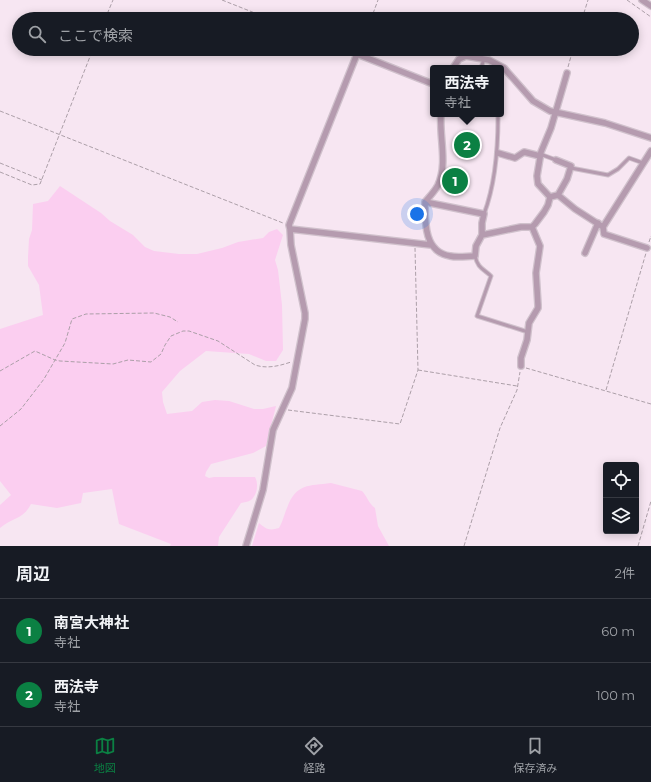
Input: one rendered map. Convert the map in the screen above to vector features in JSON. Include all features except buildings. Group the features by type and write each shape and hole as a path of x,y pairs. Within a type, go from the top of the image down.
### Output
{"street":[{"path":"642,0 651,6"},
{"path":"246,546 263,490 273,430 284,409 292,388 305,313 290,227 356,56"},
{"path":"362,56 430,83"},
{"path":"455,65 462,57 472,56 493,61 499,65"},
{"path":"504,68 533,102 555,112 604,123 651,138"},
{"path":"550,197 541,188 537,181 540,155 567,73"},
{"path":"425,202 484,214 482,235 476,246 475,256 448,256 437,251 431,245 426,225 425,202 437,186 442,172 442,117"},
{"path":"498,153 515,158 524,152 540,155"},
{"path":"585,253 600,225 651,152"},
{"path":"550,197 558,195 571,168 571,166 556,160"},
{"path":"558,195 575,209 600,225 604,234 647,248"},
{"path":"482,235 532,227 544,212 550,197"},
{"path":"290,227 431,245"},
{"path":"520,366 520,358 527,340 531,318 538,308 536,273 540,243 532,227"}],"lane":[{"path":"482,65 484,59"},
{"path":"484,214 489,201 498,153 498,117"},
{"path":"540,155 556,160"},
{"path":"571,168 608,175 618,169 629,158 644,164"},
{"path":"475,256 477,264 491,276 477,316 528,332"}],"path":[{"path":"108,12 113,0"},
{"path":"222,0 252,12"},
{"path":"374,12 378,0"},
{"path":"584,12 588,0"},
{"path":"627,0 651,17"},
{"path":"0,172 32,185 40,184 90,56"},
{"path":"567,73 571,56"},
{"path":"0,111 290,227"},
{"path":"0,164 42,180"},
{"path":"606,390 651,236"},
{"path":"284,409 400,424 418,370 415,244"},
{"path":"0,426 21,409 44,379 65,343 72,319 86,314 154,313 170,317 178,322"},
{"path":"0,371 35,351 55,360 113,364 128,360 151,362 161,354 164,345 171,336 183,331 189,331 218,341 250,362 260,366 277,366 289,363 298,358"},
{"path":"464,546 500,428 518,386 520,366 651,404"},
{"path":"418,370 518,386"},
{"path":"638,546 651,501"}],"shaded area":[{"path":"60,186 133,235 145,247 154,251 179,254 197,254 222,248 238,242 263,238 269,232 277,229 283,235 275,260 278,270 282,305 283,350 276,361 266,361 249,354 206,351 180,371 162,392 163,402 167,414 192,411 202,402 215,400 229,401 254,409 263,409 276,406 266,446 253,453 211,464 206,472 205,476 209,478 255,477 257,483 255,495 250,501 241,503 219,537 218,546 170,546 171,544 119,524 112,489 83,493 81,503 57,508 31,504 25,513 0,528 0,505 11,495 0,481 0,329 43,315 39,285 28,266 33,204 48,201"},
{"path":"331,483 362,491 375,508 378,526 389,546 252,546 259,523 268,529 279,528 291,500 299,490 304,487"}],"place":[{"name":"西法寺","path":"467,145"},
{"name":"南宮大神社","path":"455,181"}]}
